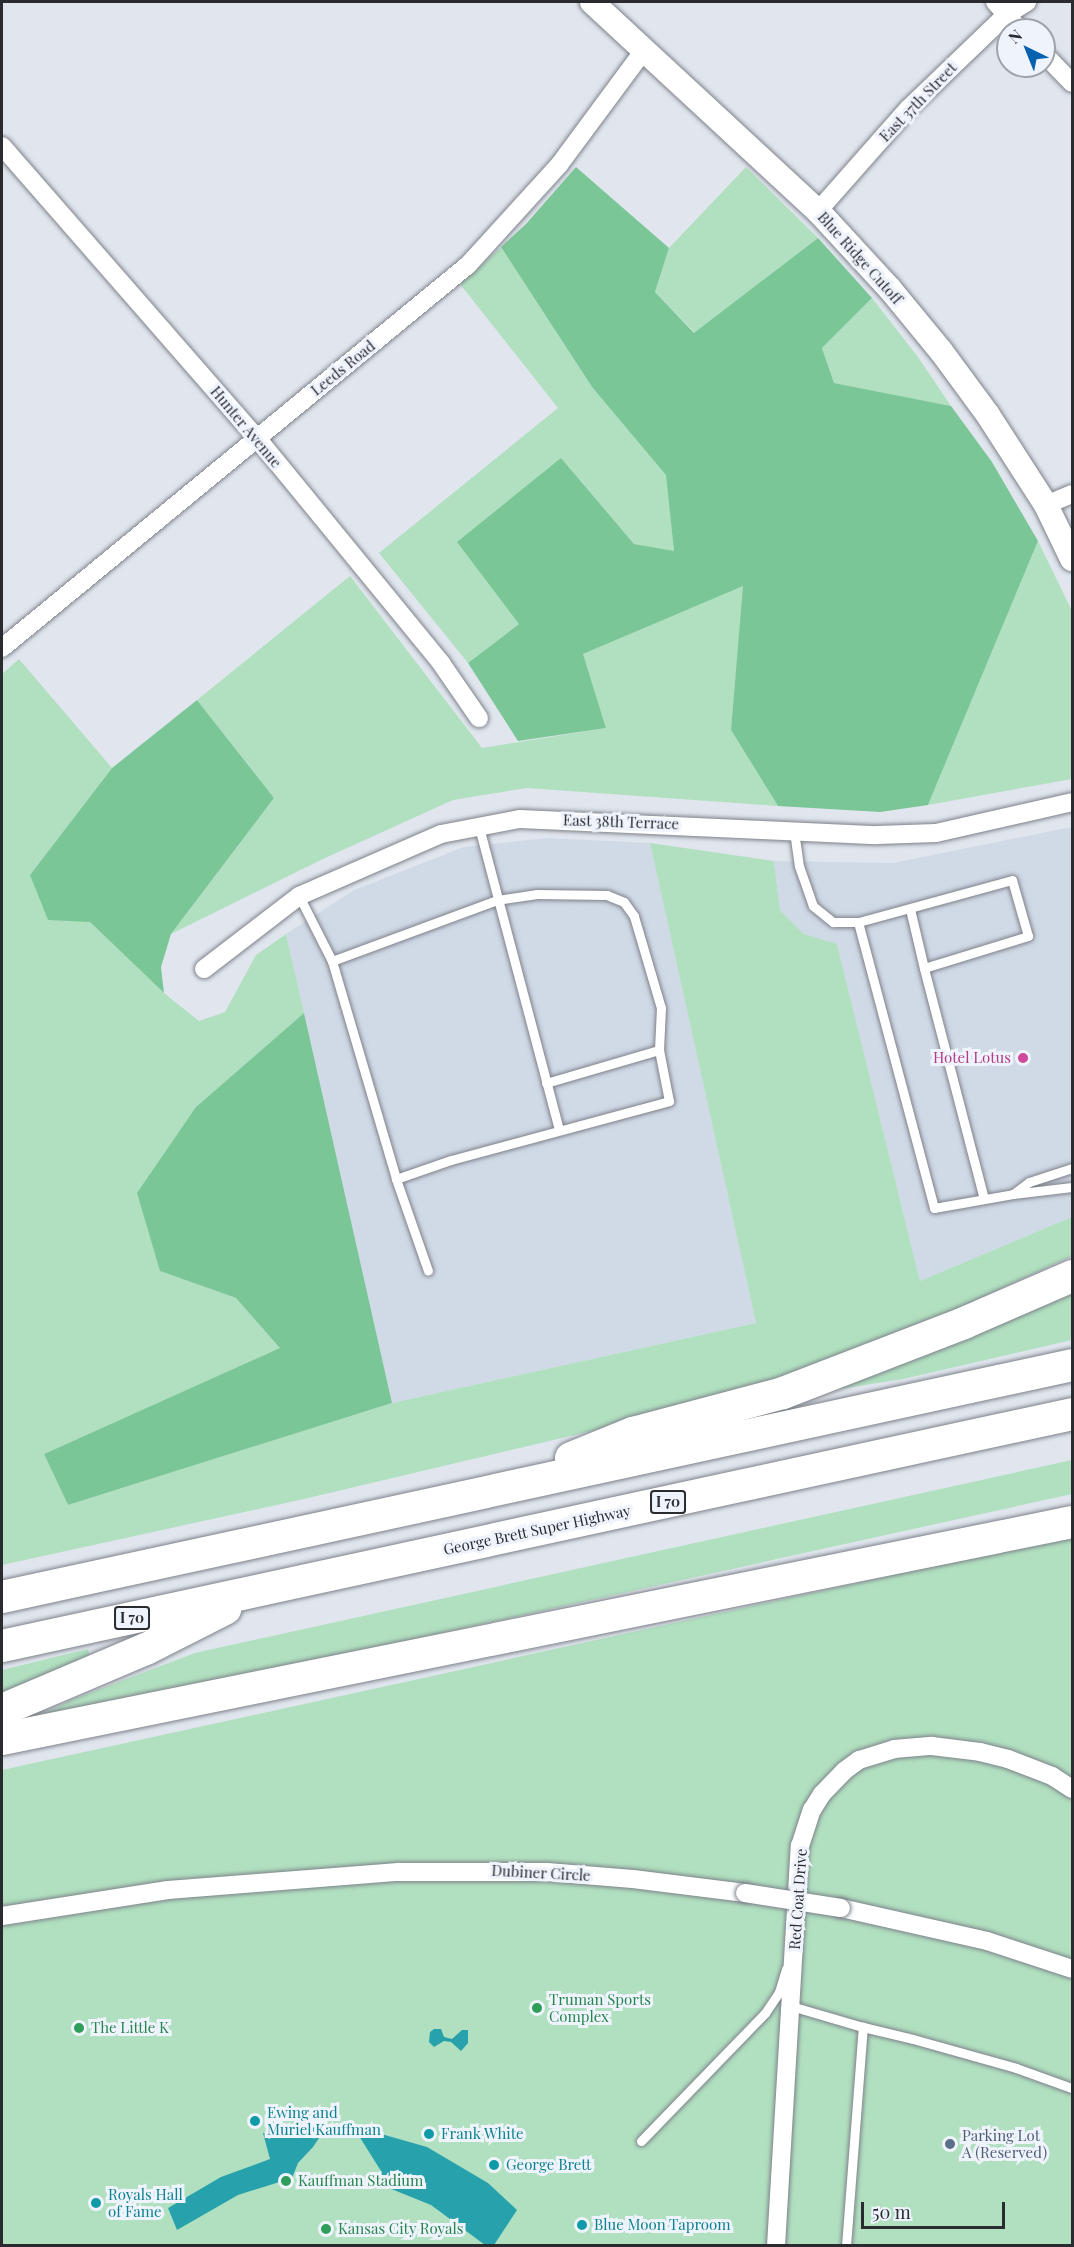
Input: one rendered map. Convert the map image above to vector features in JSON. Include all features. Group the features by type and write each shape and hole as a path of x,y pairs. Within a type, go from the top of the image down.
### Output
{"highway":[{"path":"490,1491 633,1433 783,1393 964,1323 1072,1276"},
{"path":"2,1597 1072,1365"},
{"name":"George Brett Super Highway","path":"2,1646 1072,1414"},
{"path":"2,1739 1072,1522"},
{"path":"2,1710 146,1649 263,1589"}],"main road":[{"name":"Blue Ridge Cutoff","path":"592,2 818,211 890,289 941,351 988,416 1046,505 1072,559"}],"street":[{"name":"East 37th Street","path":"818,211 1000,8 1027,2"},
{"name":"Leeds Road","path":"2,648 468,265 560,165 644,50"},
{"path":"1056,66 1072,83"},
{"name":"Hunter Avenue","path":"2,146 258,438 441,663 479,718"},
{"path":"1046,505 1072,494"},
{"name":"East 38th Terrace","path":"204,969 299,896 441,834 520,819 877,835 936,833 1072,802"},
{"name":"Red Coat Drive","path":"776,2246 800,1846 806,1826 822,1794 844,1771 859,1760 903,1748 959,1749 999,1756 1034,1768 1072,1789"},
{"name":"Dubiner Circle","path":"2,1916 168,1890 398,1872 547,1872 633,1879 841,1908 987,1941 1072,1969"}],"lane":[{"path":"479,827 491,865 497,900 559,1130"},
{"path":"794,831 799,867 813,906 833,922 858,922 1012,880 1028,936 924,968"},
{"path":"332,961 497,900 537,894 607,895 624,902 634,916 661,1008 659,1050 669,1101 559,1130 396,1179"},
{"path":"299,896 332,961 396,1179 428,1270"},
{"path":"910,909 984,1199"},
{"path":"858,922 934,1208 1013,1194 1072,1187"},
{"path":"546,1083 659,1050"},
{"path":"1013,1194 1029,1182 1072,1168"},
{"path":"641,2141 765,2013 779,1992 795,1941"},
{"path":"791,2006 862,2027 913,2038 1072,2088"},
{"path":"846,2246 862,2027"}],"shaded area":[{"path":"1072,827 1072,1217 920,1281 837,944 804,934 780,910 774,861 893,863"},
{"path":"547,838 650,843 756,1323 392,1403 286,934 354,890 464,847"}],"green space":[{"path":"576,167 669,248 655,292 694,333 818,238 872,298 822,348 834,383 951,406 992,462 1038,541 928,805 880,812 778,806 731,730 743,586 583,654 606,728 518,741 468,663 519,624 457,542 561,458 634,544 674,551 666,475 592,387 501,247 526,224"},
{"path":"746,167 818,238 695,333 655,292 669,248"},
{"path":"501,247 592,387 667,475 674,552 634,544 561,458 519,624 468,663 379,553 558,408 460,284"},
{"path":"872,298 918,357 951,406 834,383 822,348"},
{"path":"1038,541 1072,611 1072,779 928,805"},
{"path":"350,576 482,748 606,728 583,654 744,585 731,730 778,806 527,788 453,800 323,859 171,934 274,798 197,700"},
{"path":"19,659 112,768 30,875 90,922 164,993 199,1021 225,1012 256,955 286,934 304,1013 196,1107 160,1271 236,1298 281,1348 44,1454 68,1505 392,1403 756,1323 650,843 774,861 780,910 804,934 837,944 920,1281 1072,1217 1072,1256 833,1366 680,1410 304,1499 2,1565 2,674"},
{"path":"197,700 274,798 171,934 161,967 164,993 90,922 48,920 30,875 112,768"},
{"path":"304,1013 392,1403 68,1505 44,1454 280,1348 236,1298 160,1271 137,1193 196,1107"},
{"path":"1072,1292 1072,1340 903,1379 834,1390"},
{"path":"1072,1460 1072,1494 20,1726 71,1700 195,1653"},
{"name":"Truman Sports Complex","path":"1072,1536 1072,2245 2,2245 2,1770"},
{"path":"88,1649 90,1656 2,1693 2,1670"}],"water":[{"path":"434,2029 441,2029 444,2037 452,2039 462,2030 468,2030 468,2043 461,2051 451,2042 444,2041 434,2047 429,2042 430,2032"},
{"path":"324,2125 323,2132 298,2163 292,2178 238,2195 177,2230 168,2208 221,2177 270,2159 263,2133"},
{"path":"360,2128 427,2147 488,2183 517,2210 494,2245 485,2245 431,2205 384,2186 381,2171 359,2136"}],"place":[{"name":"Hotel Lotus","path":"1023,1058"},
{"name":"Truman Sports Complex","path":"537,2008"},
{"name":"The Little K","path":"79,2028"},
{"name":"Ewing and Muriel Kauffman","path":"255,2121"},
{"name":"Frank White","path":"429,2134"},
{"name":"Parking Lot A (Reserved)","path":"950,2144"},
{"name":"George Brett","path":"494,2165"},
{"name":"Kauffman Stadium","path":"286,2181"},
{"name":"Royals Hall of Fame","path":"96,2203"},
{"name":"Blue Moon Taproom","path":"582,2225"},
{"name":"Kansas City Royals","path":"326,2229"}]}
